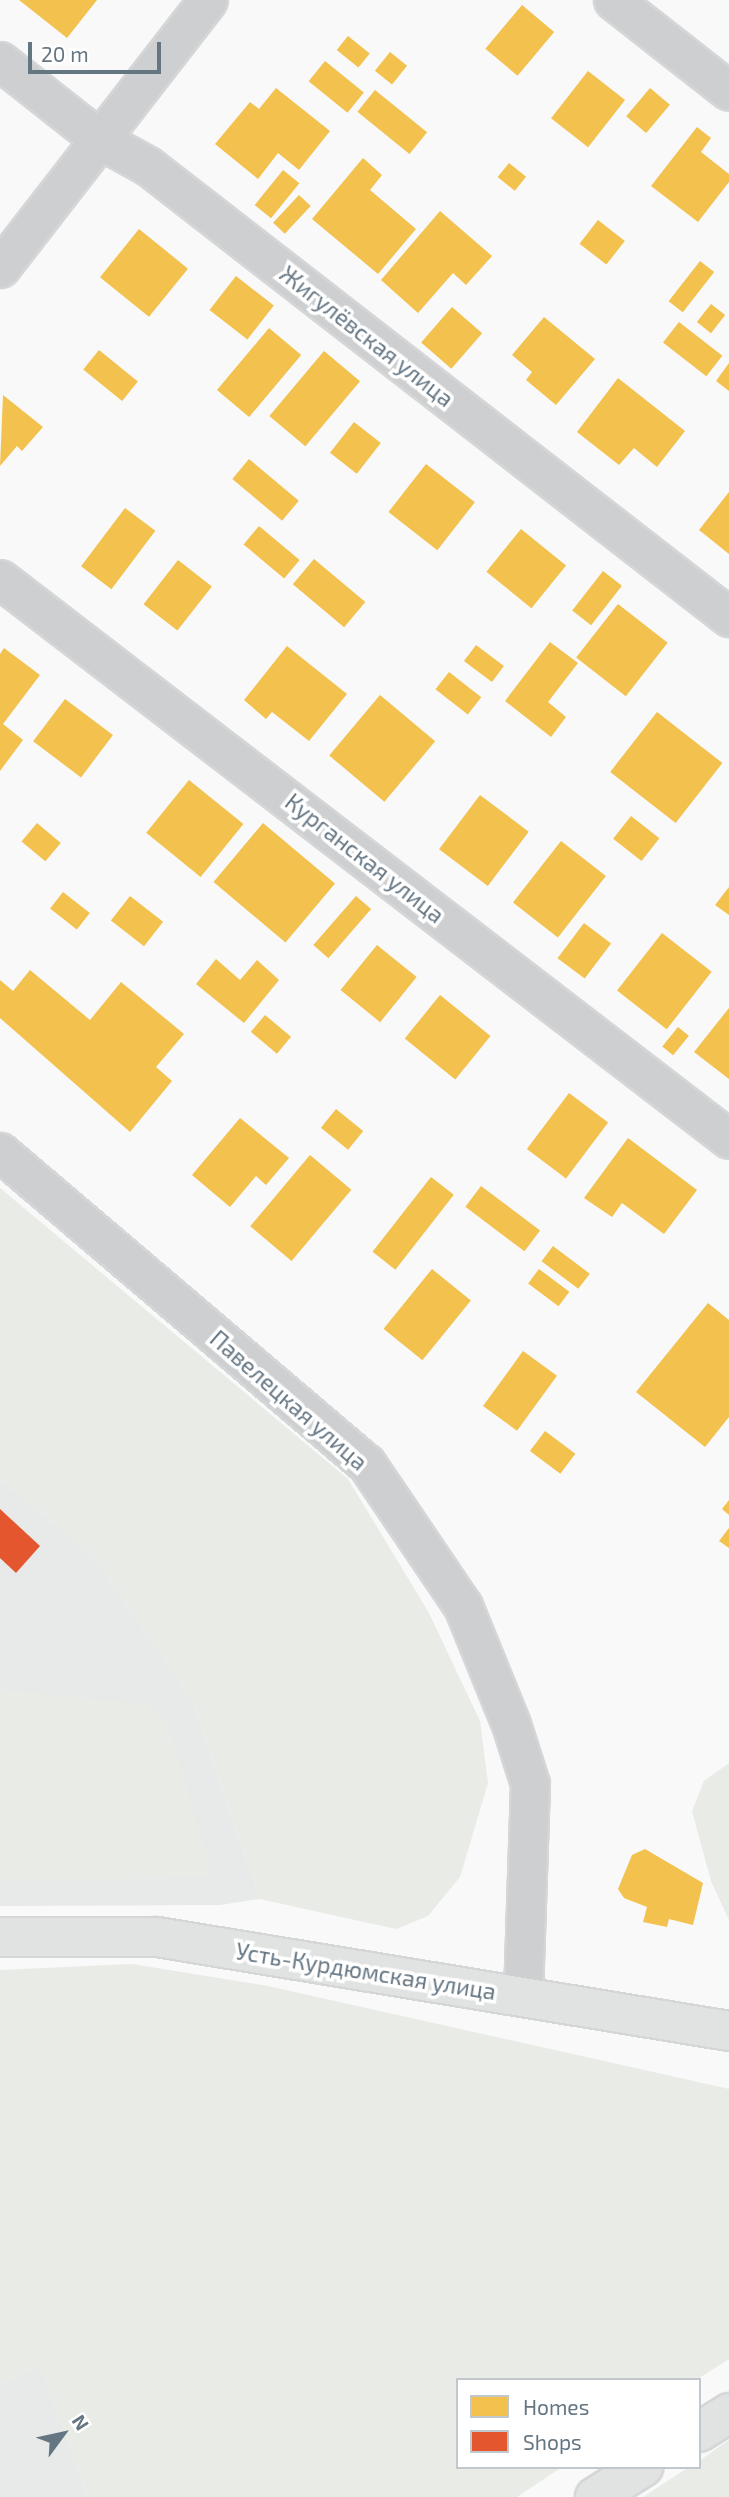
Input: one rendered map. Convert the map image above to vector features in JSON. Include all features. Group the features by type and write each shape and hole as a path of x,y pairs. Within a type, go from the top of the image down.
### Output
{"main road":[{"name":"Усть-Курдюмская улица","path":"0,1937 157,1937 729,2031"},
{"path":"701,2431 729,2413"},
{"path":"595,2497 640,2469"}],"street":[{"path":"0,268 208,0"},
{"path":"613,0 729,91"},
{"name":"Жигулёвская улица","path":"0,61 99,139 148,166 729,617"},
{"name":"Курганская улица","path":"0,579 729,1139"},
{"name":"Павелецкая улица","path":"0,1152 366,1463 463,1606 511,1724 530,1784 523,1996"}],"shaded area":[{"path":"0,1188 348,1479 429,1613 480,1721 488,1783 460,1877 428,1916 396,1929 260,1899 191,1698 92,1555 0,1479"},
{"path":"0,1479 92,1555 191,1698 260,1899 220,1905 0,1906"},
{"path":"0,1689 151,1705 168,1723 213,1877 0,1881"},
{"path":"729,1763 729,1920 711,1881 692,1811 704,1781"},
{"path":"132,1964 268,1986 729,2089 729,2359 699,2378 456,2378 456,2469 559,2469 517,2497 88,2497 40,2368 0,2384 0,1970"},
{"path":"40,2367 88,2497 0,2497 0,2384"},
{"path":"729,2440 729,2497 643,2497 686,2469 701,2469 701,2460"}],"building: Homes":[{"path":"19,0 97,0 67,38"},
{"path":"522,5 554,32 518,76 485,49"},
{"path":"348,36 370,54 358,68 337,50"},
{"path":"390,52 407,66 392,84 375,71"},
{"path":"325,61 364,92 347,113 309,81"},
{"path":"588,71 625,100 588,147 551,118"},
{"path":"276,88 330,131 299,170 278,153 258,179 215,144 250,102 259,109"},
{"path":"650,88 670,105 646,133 626,116"},
{"path":"375,90 427,132 409,154 357,112"},
{"path":"697,127 711,138 701,152 729,174 729,182 698,222 651,186"},
{"path":"363,158 382,175 370,190 416,229 378,274 312,219"},
{"path":"509,163 526,177 515,191 498,177"},
{"path":"283,170 299,183 271,218 255,205"},
{"path":"299,195 311,206 285,234 273,223"},
{"path":"440,211 492,256 466,285 453,273 418,313 381,280"},
{"path":"598,220 625,241 606,265 580,244"},
{"path":"139,229 188,269 149,317 100,277"},
{"path":"700,261 714,272 683,312 669,301"},
{"path":"236,276 274,306 247,339 210,310"},
{"path":"711,304 725,315 711,333 697,322"},
{"path":"452,307 482,333 451,369 421,342"},
{"path":"544,317 595,359 556,405 526,380 532,372 512,355"},
{"path":"679,322 722,356 706,376 663,342"},
{"path":"269,328 301,355 249,417 217,390"},
{"path":"99,350 138,381 122,401 83,369"},
{"path":"324,351 360,381 305,446 269,416"},
{"path":"729,363 729,391 716,381"},
{"path":"618,378 685,431 657,467 634,448 619,465 577,432"},
{"path":"3,395 43,427 22,451 17,446 0,466"},
{"path":"354,422 381,443 357,474 330,453"},
{"path":"249,459 299,501 282,521 232,479"},
{"path":"426,464 475,502 437,550 388,512"},
{"path":"729,492 729,554 699,530"},
{"path":"125,508 155,531 111,589 81,566"},
{"path":"259,526 300,560 284,578 244,544"},
{"path":"521,529 566,566 531,608 486,572"},
{"path":"314,559 365,602 344,627 293,584"},
{"path":"178,560 212,586 177,631 144,604"},
{"path":"603,571 622,586 591,625 572,610"},
{"path":"618,604 668,643 626,696 576,658"},
{"path":"550,642 578,663 548,702 566,717 551,737 505,701"},
{"path":"476,645 504,666 492,682 464,661"},
{"path":"287,646 347,694 309,741 272,712 266,719 244,700"},
{"path":"4,648 40,675 3,724 23,740 0,771 0,654"},
{"path":"449,672 481,697 468,715 435,689"},
{"path":"380,695 435,741 384,802 329,756"},
{"path":"65,699 113,735 81,777 33,741"},
{"path":"657,712 722,763 676,823 610,772"},
{"path":"189,780 243,824 201,877 146,833"},
{"path":"480,795 529,832 488,886 439,849"},
{"path":"631,816 659,838 642,861 613,839"},
{"path":"37,823 61,843 45,861 22,841"},
{"path":"263,823 335,883 286,942 214,882"},
{"path":"561,841 606,876 558,938 513,902"},
{"path":"729,887 729,915 715,905"},
{"path":"63,892 90,913 77,929 50,909"},
{"path":"130,896 163,922 144,946 111,920"},
{"path":"356,896 371,909 328,958 313,945"},
{"path":"584,923 611,943 585,979 558,958"},
{"path":"662,933 712,972 667,1029 617,991"},
{"path":"377,945 417,977 380,1022 340,990"},
{"path":"216,959 240,980 257,960 279,980 244,1023 196,984"},
{"path":"30,970 90,1020 121,982 184,1034 156,1067 172,1081 130,1132 0,1018 0,980 13,991"},
{"path":"440,995 491,1036 455,1079 405,1039"},
{"path":"729,1008 729,1079 694,1052"},
{"path":"265,1015 291,1037 277,1054 251,1032"},
{"path":"678,1027 689,1036 673,1055 662,1046"},
{"path":"569,1093 608,1122 566,1178 527,1149"},
{"path":"336,1109 363,1131 348,1150 321,1128"},
{"path":"240,1118 289,1158 266,1185 256,1176 230,1207 192,1175"},
{"path":"628,1138 697,1190 664,1234 622,1203 612,1217 584,1198"},
{"path":"310,1155 351,1190 292,1261 250,1226"},
{"path":"431,1177 454,1195 395,1270 373,1252"},
{"path":"481,1186 540,1231 524,1251 465,1207"},
{"path":"553,1246 590,1274 578,1289 542,1261"},
{"path":"432,1269 471,1300 422,1360 384,1329"},
{"path":"539,1269 569,1292 559,1306 528,1283"},
{"path":"708,1303 729,1320 729,1417 705,1447 636,1392"},
{"path":"523,1351 557,1376 517,1431 483,1406"},
{"path":"545,1431 575,1454 560,1474 530,1451"},
{"path":"729,1500 729,1515 722,1509"},
{"path":"729,1528 729,1548 719,1541"},
{"path":"645,1849 703,1883 693,1925 669,1919 667,1927 643,1922 647,1907 624,1898 618,1889 632,1855"}],"building: Shops":[{"path":"0,1509 40,1546 16,1573 0,1558"}]}
